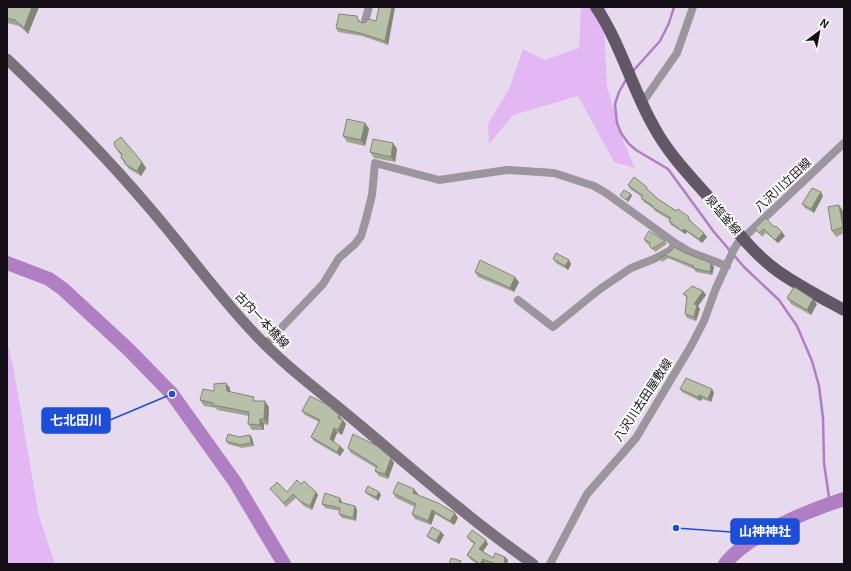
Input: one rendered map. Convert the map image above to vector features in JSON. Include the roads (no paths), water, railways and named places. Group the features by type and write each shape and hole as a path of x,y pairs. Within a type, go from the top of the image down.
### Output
{"main road":[{"name":"泉塩釜線","path":"596,7 610,32 653,127 664,144 741,241 779,272 844,310"}],"street":[{"path":"365,21 369,7"},
{"path":"642,103 677,53 692,7"},
{"name":"古内一本橋線","path":"7,59 74,124 129,184 181,244 235,312 265,345 494,537 533,564"},
{"name":"八沢川立田線","path":"728,264 741,241 844,143"},
{"path":"265,345 326,282 339,258 355,244 360,236 372,195 374,163 439,180 507,170 554,173 594,186 690,252 728,264"},
{"path":"518,300 553,327 600,289 631,268 654,259 670,250 675,243"},
{"name":"八沢川去田屋敷線","path":"550,564 587,494 636,438 692,346 704,321 716,288 728,264"}],"waterway":[{"path":"633,71 660,41 669,23 674,7"},
{"path":"627,78 619,92 615,104 617,123 621,133 629,144 636,150 668,169 714,232 744,267 779,300 797,326 812,361 819,386 823,418 824,463 830,504"},
{"path":"7,263 49,279 63,289 128,349 172,394 235,482 284,564"},
{"path":"725,564 735,553 763,534 797,517 844,499"}],"place":[{"name":"七北田川","path":"172,394"},
{"name":"山神神社","path":"676,528"}]}
